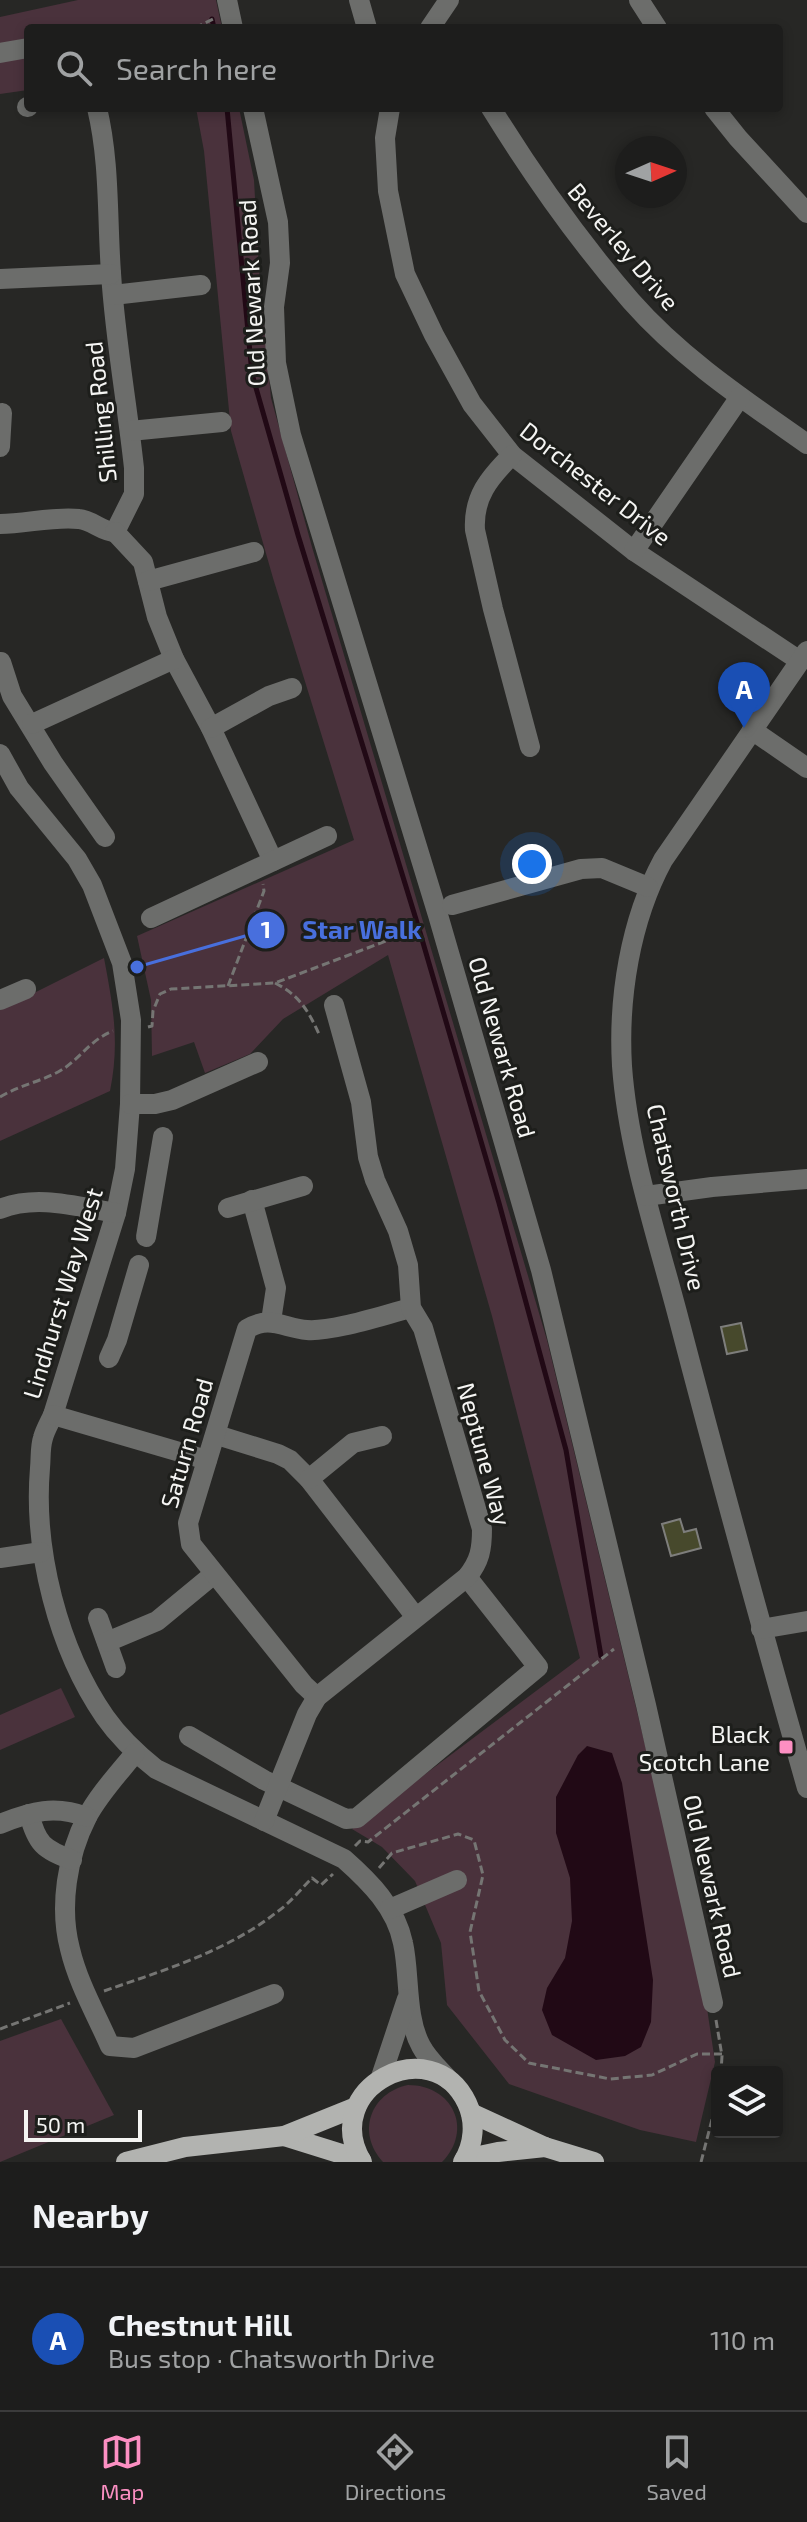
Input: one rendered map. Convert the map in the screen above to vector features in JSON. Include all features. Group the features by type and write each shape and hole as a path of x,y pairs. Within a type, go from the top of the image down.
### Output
{"main road":[{"path":"362,2161 352,2134 356,2107 366,2090 381,2077 403,2069 427,2070 448,2079 463,2094 471,2113 473,2137 464,2161"},
{"path":"126,2162 185,2147 284,2136 356,2107"},
{"path":"471,2113 545,2147 594,2162"},
{"path":"284,2136 362,2161"},
{"path":"464,2161 498,2152 545,2147"}],"street":[{"path":"227,0 232,24"},
{"path":"359,0 366,24"},
{"path":"433,24 449,0"},
{"path":"639,0 654,24"},
{"path":"0,53 24,49"},
{"name":"Shilling Road","path":"98,112 106,169 111,274 130,431 134,494 115,532"},
{"name":"Old Newark Road","path":"254,112 278,222 280,263 274,307 276,363 291,435 445,910 541,1270 646,1705 713,2003"},
{"name":"Dorchester Drive","path":"389,112 385,138 388,191 405,274 472,404 512,455 634,551 804,656"},
{"name":"Beverley Drive","path":"494,112 541,188 633,303 697,363 807,444"},
{"path":"717,112 807,213"},
{"path":"0,279 111,274"},
{"path":"113,295 201,285"},
{"path":"634,551 740,397"},
{"path":"0,447 2,413"},
{"path":"130,431 222,422"},
{"path":"512,455 479,495 474,517 493,609 533,724 530,747"},
{"path":"0,524 84,519 101,529 115,532 139,555 157,617 174,659 211,728 259,867"},
{"path":"148,581 254,552"},
{"name":"Chatsworth Drive","path":"804,656 663,860 648,887 624,997 622,1034 624,1081 646,1196 761,1629 807,1788"},
{"path":"32,724 174,659"},
{"path":"1,662 12,696 32,724 53,763 105,837"},
{"path":"211,728 269,696 292,688"},
{"path":"752,730 807,768"},
{"name":"Lindhurst Way West","path":"0,754 19,788 77,859 95,891 122,963 131,1029 125,1169 116,1213 53,1415 43,1438 39,1484 41,1552 58,1618 82,1677 105,1717 135,1753 156,1769 344,1859 368,1881 390,1909 403,1943 408,1996 420,2045 448,2079"},
{"path":"151,918 327,836"},
{"path":"445,910 581,869 602,868 648,887"},
{"path":"0,1000 26,989"},
{"name":"Neptune Way","path":"334,1005 361,1102 368,1157 398,1231 408,1265 411,1308 423,1328 482,1529 482,1550 477,1564 467,1577"},
{"path":"319,1034 340,1028"},
{"path":"130,1104 172,1100 258,1062"},
{"path":"146,1237 163,1137"},
{"path":"125,1169 158,1173"},
{"path":"646,1196 807,1179"},
{"path":"228,1208 303,1186"},
{"path":"252,1200 276,1288 271,1321 306,1330 323,1329 411,1308"},
{"path":"0,1209 26,1202 50,1202 116,1213"},
{"path":"109,1358 139,1265"},
{"path":"96,1282 130,1294"},
{"name":"Saturn Road","path":"271,1321 256,1323 247,1329 188,1523 188,1535 191,1544 214,1574 317,1697"},
{"path":"53,1415 207,1460"},
{"path":"217,1435 290,1460 309,1479 415,1616"},
{"path":"309,1479 353,1443 382,1436"},
{"path":"0,1558 41,1552"},
{"path":"107,1642 157,1621 214,1574"},
{"path":"189,1736 277,1785 346,1819 357,1818 538,1667 467,1577 317,1697 307,1714 277,1785 264,1821"},
{"path":"98,1618 116,1668"},
{"path":"761,1629 807,1621"},
{"path":"135,1753 87,1817 72,1860 64,1902 69,1947 110,2046 134,2048 274,1994"},
{"path":"0,1824 56,1809 87,1817"},
{"path":"29,1814 42,1846 72,1860"},
{"path":"390,1909 457,1880"},
{"name":"Lindhurst Way West","path":"381,2077 408,1996"}],"path":[{"path":"228,986 264,891 259,867"},
{"path":"0,1097 20,1085 58,1072 93,1041 110,1032 152,1026 153,1011 160,994 171,989 275,983 419,929 445,910"},
{"path":"275,983 291,991 306,1006 319,1034"},
{"path":"368,1881 392,1853 458,1834 474,1840 483,1875 470,1932 479,1991 505,2040 529,2063 610,2079 652,2075 697,2054 722,2054"},
{"path":"0,2029 88,1996"},
{"path":"713,2003 721,2066"},
{"path":"701,2162 711,2123"}],"shaded area":[{"path":"78,0 216,0 221,24 24,24 24,91 0,94 0,17"},
{"path":"197,112 240,112 254,180 271,398 312,547 547,1340 704,1988 715,2062 711,2066 711,2079 696,2142 640,2130 509,2084 447,2005 441,1943 415,1881 382,1847 352,1829 580,1658 492,1316 388,955 283,1019 250,1054 205,1073 194,1042 152,1056 151,1000 137,936 354,840 231,431 204,151"},
{"path":"104,958 115,1040 110,1091 0,1141 0,1010"},
{"path":"61,1688 75,1717 0,1750 0,1715"},
{"path":"587,1746 612,1753 622,1783 653,1980 651,2022 641,2047 625,2056 596,2060 552,2035 542,2010 547,1988 565,1958 572,1921 570,1878 556,1833 556,1797 578,1755"},
{"path":"61,2019 114,2115 0,2162 0,2041"},
{"path":"408,2085 436,2092 454,2111 456,2136 452,2149 442,2162 383,2162 375,2151 369,2127 376,2105 395,2089"}],"building":[{"path":"741,1323 747,1350 727,1354 721,1327"},
{"path":"680,1519 684,1532 696,1529 701,1548 671,1556 662,1524"}],"waterway":[{"path":"212,19 213,24"},
{"path":"227,112 252,374 499,1203 566,1450 601,1656"}],"place":[{"name":"Chestnut Hill","path":"744,728"},
{"name":"Star Walk","path":"137,967"},
{"name":"Black Scotch Lane","path":"786,1747"}]}
